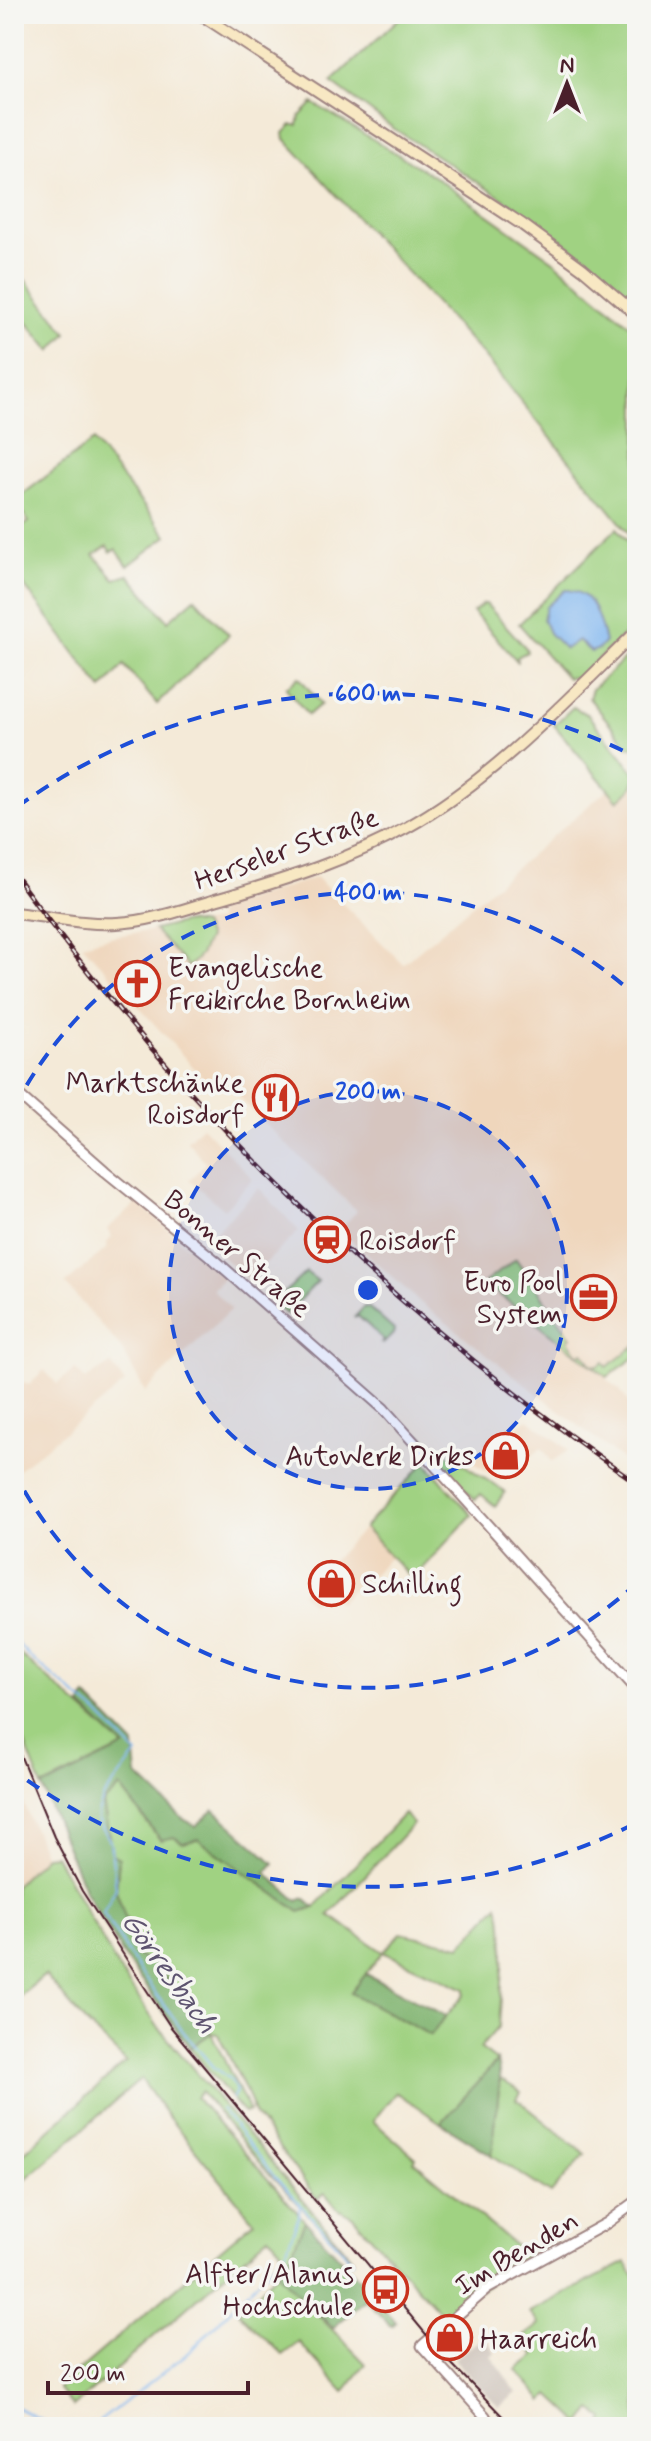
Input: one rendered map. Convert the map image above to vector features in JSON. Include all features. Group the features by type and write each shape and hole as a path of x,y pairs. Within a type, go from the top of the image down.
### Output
{"main road":[{"path":"200,14 523,225 583,269 637,315"},
{"name":"Herseler Straße","path":"14,913 88,922 140,921 268,885 339,860 408,827 460,794 575,692 637,631"}],"street":[{"name":"Bonner Straße","path":"14,1091 105,1171 216,1261 384,1409 637,1690"},
{"name":"Im Benden","path":"490,2427 485,2416 422,2346 487,2289 607,2223 637,2201"}],"shaded area":[{"path":"637,785 637,1357 607,1379 620,1390 637,1414 637,1471 421,1303 340,1230 357,1211 259,1118 224,1080 218,1086 204,1079 82,944 114,936 217,921 217,913 221,909 316,877 403,964 608,789 618,801"},
{"path":"202,1126 253,1179 224,1209 189,1180 206,1163 187,1141"},
{"path":"259,1188 299,1231 249,1279 216,1252 207,1240"},
{"path":"138,1203 224,1278 212,1289 231,1309 145,1392 122,1349 65,1284 106,1249 112,1237 107,1229"},
{"path":"111,1364 125,1383 14,1473 14,1391 25,1382 28,1385 44,1370 57,1384 75,1369 85,1380"},
{"path":"528,1419 569,1450 552,1462 542,1448 499,1480 470,1460"},
{"path":"364,1528 392,1555 360,1588 356,1586 339,1603 325,1590 312,1603 301,1593"},
{"path":"14,1781 45,1856 18,1883 14,1879"},
{"path":"484,2337 495,2352 491,2356 517,2393 499,2407 454,2359"}],"green space":[{"path":"404,14 637,14 637,302 583,256 516,207 393,128 331,82"},
{"path":"313,103 432,175 555,262 637,331 637,543 483,355 285,139 284,133 292,125 298,125 300,116"},
{"path":"14,266 67,333 51,351 14,307"},
{"path":"93,441 167,536 128,566 116,549 111,552 107,546 94,555 115,579 129,575 168,621 195,598 229,635 157,704 124,665 102,689 14,572 14,533 29,522 14,501"},
{"path":"617,528 637,552 637,623 578,677 567,678 519,624"},
{"path":"483,604 526,648 527,652 517,657 517,661 473,612"},
{"path":"637,647 637,748 628,746 589,698 592,689"},
{"path":"299,677 321,704 308,715 286,688"},
{"path":"573,707 588,715 637,775 632,788 618,801 554,725"},
{"path":"186,922 202,925 208,938 200,955 188,967 154,930"},
{"path":"516,1259 571,1337 568,1340 579,1355 583,1352 592,1365 598,1366 604,1362 607,1367 637,1344 634,1351 637,1356 607,1377 484,1283"},
{"path":"306,1272 318,1281 286,1314 277,1306 277,1300"},
{"path":"364,1307 394,1330 383,1344 384,1340 358,1316 354,1318"},
{"path":"421,1436 505,1492 495,1506 481,1494 475,1500 419,1439"},
{"path":"425,1462 472,1515 412,1579 364,1528"},
{"path":"14,1649 125,1747 42,1787 14,1715"},
{"path":"86,1696 134,1745 137,1775 183,1819 196,1826 214,1810 274,1863 266,1873 298,1901 304,1898 315,1907 300,1912 198,1839 183,1843 174,1837 161,1840 120,1787 103,1803 112,1854 119,1858 116,1890 137,1955 156,1965 211,2033 190,2048 129,1964 85,1891 42,1787 124,1747 81,1706"},
{"path":"120,1787 160,1840 174,1837 183,1843 198,1839 300,1912 315,1907 404,1814 413,1824 329,1915 383,1952 401,1933 461,1946 498,1905 503,1924 504,1954 499,2026 480,2048 497,2061 441,2123 396,2092 373,2121 416,2158 414,2161 530,2258 471,2295 445,2317 353,2217 338,2209 325,2193 317,2199 255,2115 218,2034 211,2033 156,1965 137,1955 116,1890 119,1859 112,1854 103,1803","holes":["383,1952 465,1989 465,1994 430,2035 351,1993"]},
{"path":"55,1855 120,1971 158,2027 354,2261 263,2167 201,2092 196,2098 305,2221 289,2259 269,2236 73,2407 58,2388 254,2221 141,2079 14,2189 14,2161 126,2062 85,2022 45,1975 14,2001 14,1886 45,1856"},
{"path":"366,1974 446,2016 430,2035 351,1993"},
{"path":"211,2033 249,2111 244,2113 190,2048"},
{"path":"497,2061 500,2079 492,2155 441,2123"},
{"path":"500,2079 521,2092 517,2099 585,2154 551,2194 492,2155"},
{"path":"305,2221 383,2304 382,2308 396,2322 392,2326 366,2299 333,2328 277,2273 289,2259"},
{"path":"626,2262 637,2281 637,2424 635,2427 599,2427 605,2419 592,2410 581,2424 550,2395 543,2401 517,2370 535,2356 522,2338 539,2325 530,2312"},
{"path":"277,2273 366,2364 344,2392 299,2342 282,2355 238,2312"}],"water":[{"path":"565,590 583,595 594,607 605,642 599,649 591,652 578,640 565,649 549,633 543,619 546,607"}],"waterway":[{"name":"Görresbach","path":"14,1640 96,1712 137,1754 104,1796 98,1813 98,1820 110,1841 116,1887 103,1913 182,2030 213,2067 231,2080 236,2091 232,2099"},
{"name":"Görresbach","path":"221,2109 274,2176 353,2262"},
{"path":"92,2427 192,2350 286,2251 299,2216 300,2202"},
{"path":"14,2406 55,2427"}],"tram line":[{"path":"14,1740 54,1837 82,1891 170,2026 444,2356 513,2427"}],"railway":[{"path":"14,874 149,1046 299,1205 379,1280 462,1351 548,1419 637,1483"}],"place":[{"name":"Evangelische Freikirche Bornheim","path":"137,983"},
{"name":"Marktschänke Roisdorf","path":"275,1098"},
{"name":"Roisdorf","path":"328,1240"},
{"name":"Euro Pool System","path":"593,1297"},
{"name":"AutoWerk Dirks","path":"505,1455"},
{"name":"Schilling","path":"331,1583"},
{"name":"Alfter/Alanus Hochschule","path":"385,2289"},
{"name":"Haarreich","path":"449,2338"}]}
